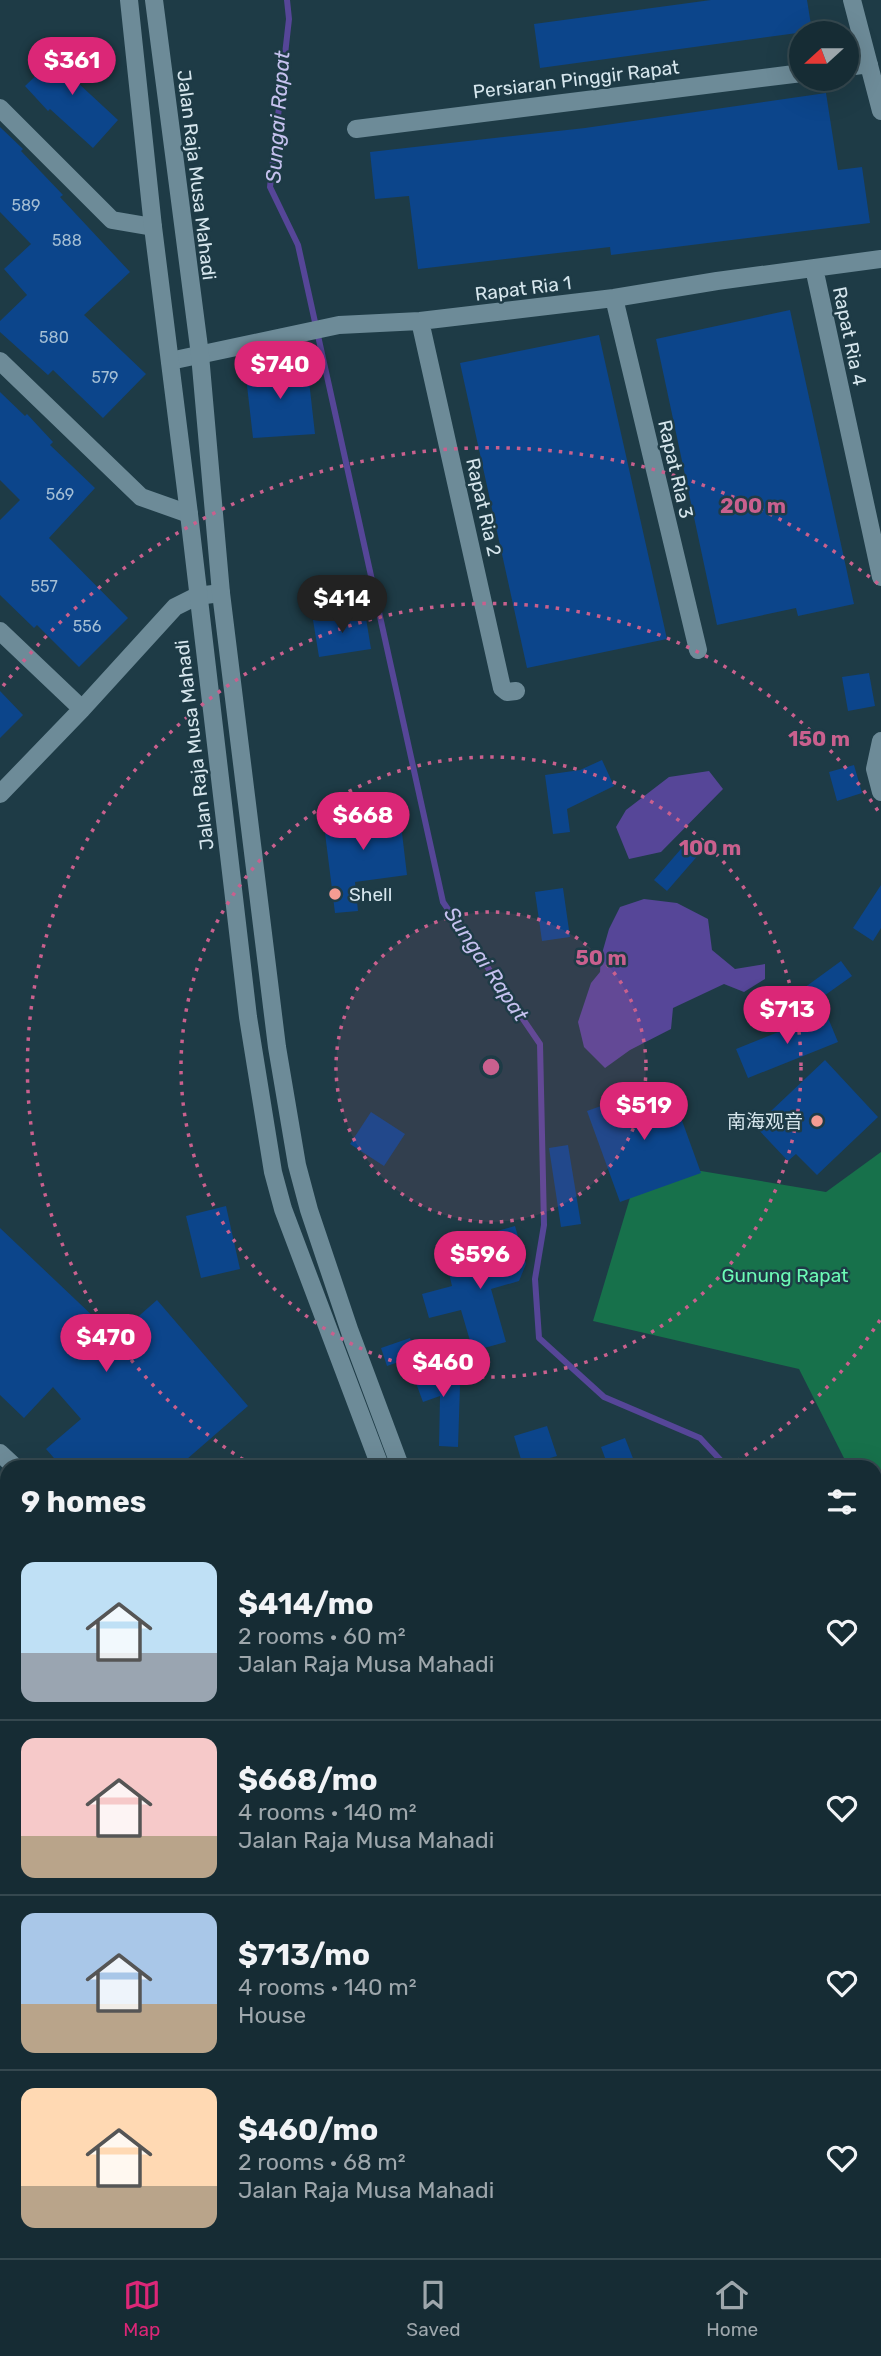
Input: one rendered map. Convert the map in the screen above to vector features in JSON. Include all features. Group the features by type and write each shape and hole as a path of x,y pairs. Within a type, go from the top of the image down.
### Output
{"street":[{"name":"Jalan Raja Musa Mahadi","path":"129,0 153,227 190,514 197,596 248,1017 273,1171 283,1209 378,1460"},
{"name":"Jalan Raja Musa Mahadi","path":"153,0 200,355 221,593 275,1034 297,1165 309,1210 350,1332 398,1460"},
{"path":"852,0 881,111"},
{"path":"859,65 869,64"},
{"name":"Persiaran Pinggir Rapat","path":"356,129 789,75"},
{"path":"0,108 112,220 153,227"},
{"name":"Rapat Ria 1","path":"170,361 339,325 420,321 614,298 881,259"},
{"name":"Rapat Ria 4","path":"814,268 881,577"},
{"name":"Rapat Ria 3","path":"614,298 698,650"},
{"name":"Rapat Ria 2","path":"420,321 502,688 507,692 516,691"},
{"path":"0,361 141,497 190,514"},
{"path":"0,793 82,709 175,607 197,596 221,593"},
{"path":"0,631 82,709"},
{"path":"881,741 875,769 881,792"}],"green space":[{"name":"Gunung Rapat","path":"881,1152 881,1460 845,1460 799,1369 593,1321 641,1161 826,1192"}],"shaded area":[{"path":"709,771 723,789 661,852 629,859 616,827 626,810 669,777"},
{"path":"644,899 677,903 708,919 712,950 735,969 765,964 765,979 744,992 724,984 673,1008 671,1029 630,1050 605,1068 584,1047 578,1022 591,983 600,972 609,929 620,907"}],"building":[{"path":"711,0 807,0 810,21 789,21 789,34 540,68 534,24"},
{"path":"69,44 92,68 77,82 118,120 93,148 50,109 48,111 25,86"},
{"path":"826,93 838,170 862,167 870,223 611,255 610,247 418,269 409,196 375,199 370,152 585,128"},
{"path":"0,127 23,149 21,151 63,195 60,197 130,272 84,315 146,374 103,418 53,370 48,375 0,332 0,321 27,295 4,269 31,244 0,212"},
{"path":"790,310 854,604 798,616 796,608 717,625 656,339"},
{"path":"599,335 667,639 527,668 460,363"},
{"path":"307,363 315,434 253,438 245,368"},
{"path":"0,392 25,416 27,414 53,442 50,445 95,488 49,538 128,618 79,667 37,625 34,628 0,595 0,520 20,500 0,480"},
{"path":"365,612 371,649 319,657 313,620"},
{"path":"869,673 875,706 848,711 842,677"},
{"path":"0,691 23,715 0,738"},
{"path":"602,760 614,786 567,809 570,832 553,834 545,775 580,770"},
{"path":"854,765 862,793 837,801 829,772"},
{"path":"399,808 407,875 355,882 358,911 335,913 323,817"},
{"path":"687,842 700,853 667,891 654,880"},
{"path":"881,885 881,928 873,941 853,928"},
{"path":"563,888 570,937 542,941 535,892"},
{"path":"841,961 852,976 814,1003 804,988"},
{"path":"826,1013 838,1042 748,1078 736,1049"},
{"name":"南海观音","path":"825,1060 878,1117 817,1175 796,1154 788,1161 755,1126"},
{"path":"668,1082 701,1173 620,1202 587,1111"},
{"path":"371,1112 405,1134 384,1166 350,1144"},
{"path":"568,1145 581,1224 561,1227 549,1148"},
{"path":"226,1206 240,1269 201,1278 186,1216"},
{"path":"515,1226 526,1264 519,1281 491,1289 506,1342 473,1351 461,1310 429,1318 422,1294 452,1286 448,1269 504,1254 497,1231"},
{"path":"0,1228 115,1337 157,1300 248,1406 186,1460 56,1460 46,1449 81,1419 53,1387 24,1418 0,1395"},
{"path":"410,1338 416,1356 387,1366 381,1348"},
{"path":"451,1361 460,1386 458,1447 439,1446 440,1396 423,1402 413,1375"},
{"path":"547,1426 557,1456 543,1460 521,1460 514,1436"},
{"path":"625,1438 634,1460 606,1460 601,1447"}],"waterway":[{"name":"Sungai Rapat","path":"287,0 289,19 270,187 298,245 443,902 540,1044 544,1225 535,1279 539,1338 604,1397 700,1438 720,1460"}],"place":[{"name":"Shell","path":"335,894"},
{"name":"南海观音","path":"817,1121"}]}
